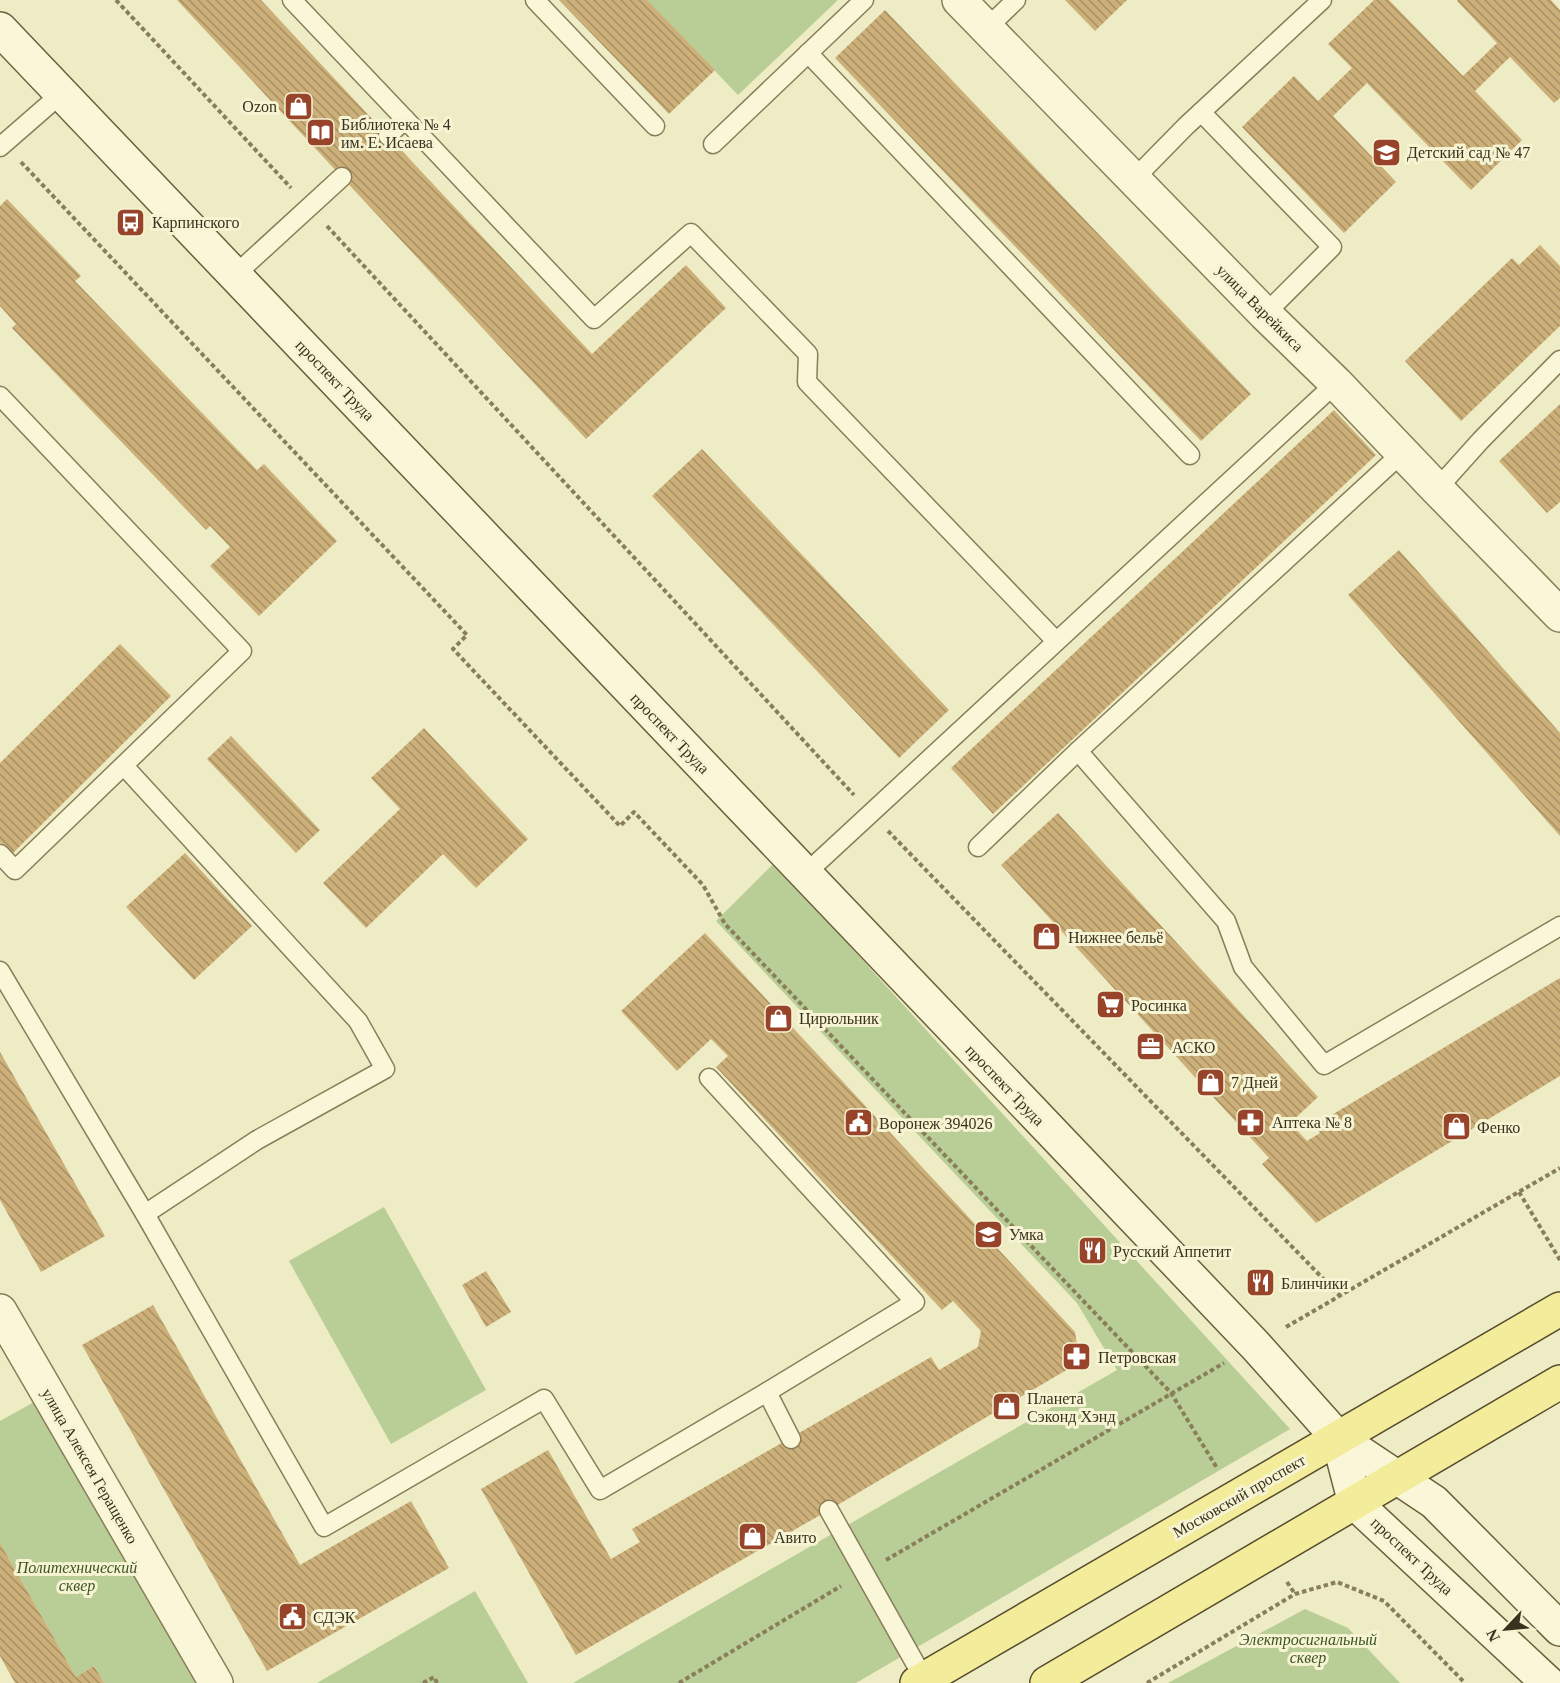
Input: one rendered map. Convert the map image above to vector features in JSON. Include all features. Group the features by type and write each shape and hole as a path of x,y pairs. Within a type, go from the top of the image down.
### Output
{"main road":[{"name":"улица Варейкиса","path":"959,0 1133,180 1336,383 1560,615"},
{"name":"проспект Труда","path":"0,29 804,875 1255,1345 1338,1438"},
{"name":"Московский проспект","path":"921,1681 1560,1309"},
{"name":"улица Алексея Геращенко","path":"0,1311 216,1683"},
{"path":"1047,1683 1560,1382"},
{"path":"1338,1438 1434,1502 1560,1629"},
{"path":"1338,1438 1355,1503"},
{"name":"проспект Труда","path":"1355,1503 1548,1683"}],"lane":[{"path":"292,0 594,319 691,233 808,354 807,382 1056,641"},
{"path":"535,0 655,126"},
{"path":"713,144 864,0"},
{"path":"987,28 1016,0"},
{"path":"1133,180 1201,112 1322,0"},
{"path":"808,53 1190,455"},
{"path":"2,145 62,93"},
{"path":"1201,112 1332,247 1265,314"},
{"path":"388,136 405,119"},
{"path":"235,275 342,177"},
{"path":"1437,489 1481,440 1560,360"},
{"path":"804,875 1336,383"},
{"path":"0,396 242,651 15,870 0,854"},
{"path":"978,847 1402,453"},
{"path":"1078,752 1226,921 1243,967 1324,1065 1560,926"},
{"path":"124,766 358,1021 385,1069 257,1140 145,1214"},
{"path":"0,972 145,1214 324,1527 544,1399 600,1490 915,1302 709,1078"},
{"path":"767,1392 791,1439"},
{"path":"829,1510 921,1681"}],"path":[{"path":"116,0 870,812 1339,1295"},
{"path":"2,145 467,635 453,649 620,826 634,812 703,885 725,924 1171,1393 1236,1498"},
{"path":"1294,1323 1560,1168"},
{"path":"1518,1192 1560,1260"},
{"path":"679,1683 1212,1370"},
{"path":"1270,1553 1295,1594"},
{"path":"1147,1683 1295,1594 1337,1582 1384,1601 1465,1683"},
{"path":"423,1683 434,1677 437,1683"}],"green space":[{"path":"647,0 838,0 738,95"},
{"path":"774,863 1290,1429 856,1683 573,1683 1117,1370 1077,1303 716,921"},
{"path":"384,1207 486,1390 391,1444 289,1261"},
{"name":"Политехнический сквер","path":"36,1401 196,1683 104,1683 94,1666 76,1677 0,1543 0,1421"},
{"path":"475,1591 528,1683 317,1683"},
{"name":"Электросигнальный сквер","path":"1305,1609 1348,1628 1400,1683 1168,1683"}],"building":[{"path":"177,0 261,0 592,354 686,265 726,308 586,439"},
{"path":"559,0 647,0 715,70 669,114"},
{"path":"1065,0 1127,0 1095,31"},
{"path":"1374,0 1389,0 1463,76 1497,43 1458,0 1551,0 1560,10 1560,98 1554,103 1510,57 1475,91 1522,140 1471,190 1367,83 1333,116 1396,182 1344,233 1242,127 1294,76 1318,101 1352,68 1328,44"},
{"path":"885,10 1251,394 1201,441 835,58"},
{"path":"7,199 81,276 75,281 257,470 264,464 337,541 259,616 210,566 230,547 210,526 206,530 12,328 16,324 0,306 0,206"},
{"path":"1540,245 1560,266 1560,326 1461,421 1405,361 1512,258 1519,265"},
{"path":"1560,404 1560,502 1547,513 1499,461"},
{"path":"1334,410 1376,455 993,814 951,768"},
{"path":"702,449 949,710 899,758 652,496"},
{"path":"1399,550 1560,733 1560,836 1348,595"},
{"path":"120,644 171,696 12,854 0,842 0,763"},
{"path":"424,728 528,839 476,888 443,854 366,928 323,883 400,809 371,778"},
{"path":"231,736 320,830 296,853 207,759"},
{"path":"1058,813 1318,1097 1290,1123 1307,1141 1320,1133 1315,1125 1560,978 1560,1076 1316,1223 1262,1164 1269,1158 1001,865"},
{"path":"185,853 252,926 194,980 126,907"},
{"path":"705,933 1075,1332 1080,1362 576,1655 481,1489 548,1450 611,1559 640,1542 632,1529 931,1357 939,1370 978,1347 981,1331 953,1301 942,1310 716,1067 728,1056 711,1039 677,1071 621,1011"},
{"path":"0,1052 105,1236 41,1272 0,1200"},
{"path":"486,1271 511,1312 486,1327 462,1285"},
{"path":"153,1305 300,1565 411,1501 449,1568 267,1671 82,1345"},
{"path":"0,1543 76,1677 94,1666 104,1683 15,1683 0,1656"}],"place":[{"name":"Ozon","path":"298,106"},
{"name":"Библиотека № 4 им. Е. Исаева","path":"320,133"},
{"name":"Детский сад № 47","path":"1386,152"},
{"name":"Карпинского","path":"131,222"},
{"name":"Нижнее бельё","path":"1047,937"},
{"name":"Росинка","path":"1110,1005"},
{"name":"Цирюльник","path":"778,1018"},
{"name":"АСКО","path":"1151,1047"},
{"name":"7 Дней","path":"1210,1082"},
{"name":"Аптека № 8","path":"1251,1122"},
{"name":"Воронеж 394026","path":"858,1123"},
{"name":"Фенко","path":"1456,1127"},
{"name":"Умка","path":"988,1234"},
{"name":"Русский Аппетит","path":"1092,1251"},
{"name":"Блинчики","path":"1260,1283"},
{"name":"Петровская","path":"1077,1357"},
{"name":"Планета Сэконд Хэнд","path":"1006,1407"},
{"name":"Авито","path":"753,1537"},
{"name":"СДЭК","path":"292,1617"}]}
